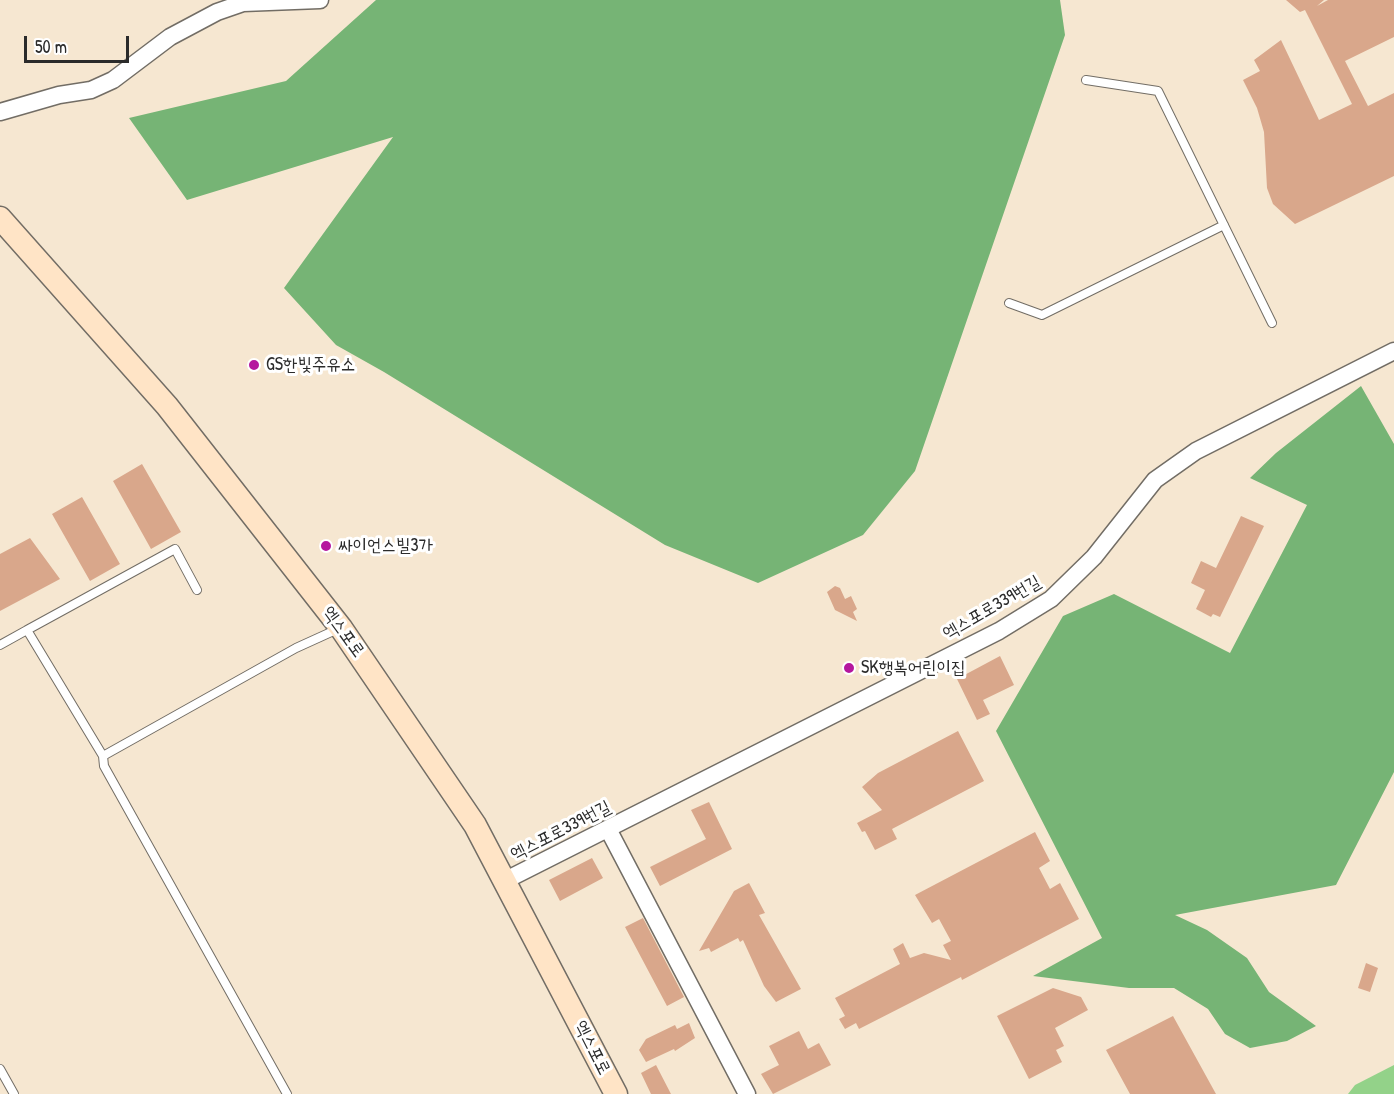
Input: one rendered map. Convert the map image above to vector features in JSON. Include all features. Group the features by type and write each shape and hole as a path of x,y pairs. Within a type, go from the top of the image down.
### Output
{"main road":[{"name":"엑스포로","path":"0,218 167,406 341,628 476,825 616,1094"}],"street":[{"path":"0,112 59,95 91,90 106,84 170,37 217,12 243,3 320,0"},
{"name":"엑스포로339번길","path":"506,880 999,631 1045,603 1094,557 1155,480 1196,451 1394,351"},
{"path":"608,829 747,1094"}],"lane":[{"path":"1086,80 1158,91 1272,323"},
{"path":"1010,303 1042,315 1224,225"},
{"path":"0,645 175,549 197,590"},
{"path":"103,756 296,648 341,628"},
{"path":"27,630 103,756 105,766 287,1094"},
{"path":"0,1069 14,1094"}],"green space":[{"path":"376,0 1060,0 1065,35 915,471 863,535 758,583 665,545 384,372 336,345 284,288 393,137 187,200 129,118 286,81"},
{"path":"1361,386 1394,444 1394,772 1336,885 1175,915 1207,930 1247,958 1269,992 1316,1026 1287,1041 1250,1048 1225,1034 1208,1009 1174,988 1129,988 1033,976 1102,938 996,731 1063,616 1114,594 1230,653 1307,505 1250,478 1276,453"},
{"path":"1394,1065 1394,1094 1348,1094 1355,1085"}],"building":[{"path":"1286,0 1324,0 1317,6 1328,0 1394,0 1394,37 1345,61 1368,106 1394,93 1394,176 1295,224 1273,204 1267,188 1264,132 1257,108 1243,80 1260,71 1254,60 1281,40 1319,120 1352,104 1305,10 1300,12"},
{"path":"142,464 181,532 151,549 113,481"},
{"path":"82,497 120,564 90,581 52,514"},
{"path":"1241,516 1264,526 1220,617 1213,614 1211,617 1196,609 1205,590 1191,583 1201,561 1216,568"},
{"path":"30,538 60,579 0,611 0,554"},
{"path":"835,586 840,588 845,599 851,596 857,609 853,612 857,621 835,610 827,592"},
{"path":"1000,656 1014,685 983,700 990,714 977,720 957,679"},
{"path":"958,731 984,781 892,829 897,839 875,850 865,831 862,832 857,823 882,810 862,787 878,773"},
{"path":"709,802 732,849 660,886 650,867 706,839 691,810"},
{"path":"1035,832 1050,861 1039,868 1050,889 1060,883 1079,919 962,980 961,977 859,1029 856,1023 845,1029 839,1019 845,1016 835,998 900,964 893,949 903,943 910,958 924,953 951,960 943,945 951,941 939,919 932,923 915,895"},
{"path":"592,858 603,878 560,901 549,880"},
{"path":"749,883 765,913 759,915 801,989 776,1002 764,986 743,940 740,942 738,938 711,952 709,948 699,951 734,891"},
{"path":"643,918 684,997 667,1006 625,927"},
{"path":"1366,963 1378,968 1370,992 1358,988"},
{"path":"1053,988 1081,997 1088,1010 1055,1028 1064,1046 1056,1050 1062,1062 1029,1079 997,1016"},
{"path":"1173,1016 1216,1094 1130,1094 1106,1050"},
{"path":"689,1023 695,1038 675,1051 674,1049 646,1062 639,1050 646,1039 675,1025 677,1029"},
{"path":"799,1031 808,1049 819,1043 831,1065 773,1094 761,1074 779,1065 769,1046"},
{"path":"656,1065 671,1094 651,1094 641,1073"}],"place":[{"name":"GS한빛주유소","path":"254,365"},
{"name":"싸이언스빌3가","path":"326,546"},
{"name":"SK행복어린이집","path":"849,668"}]}
